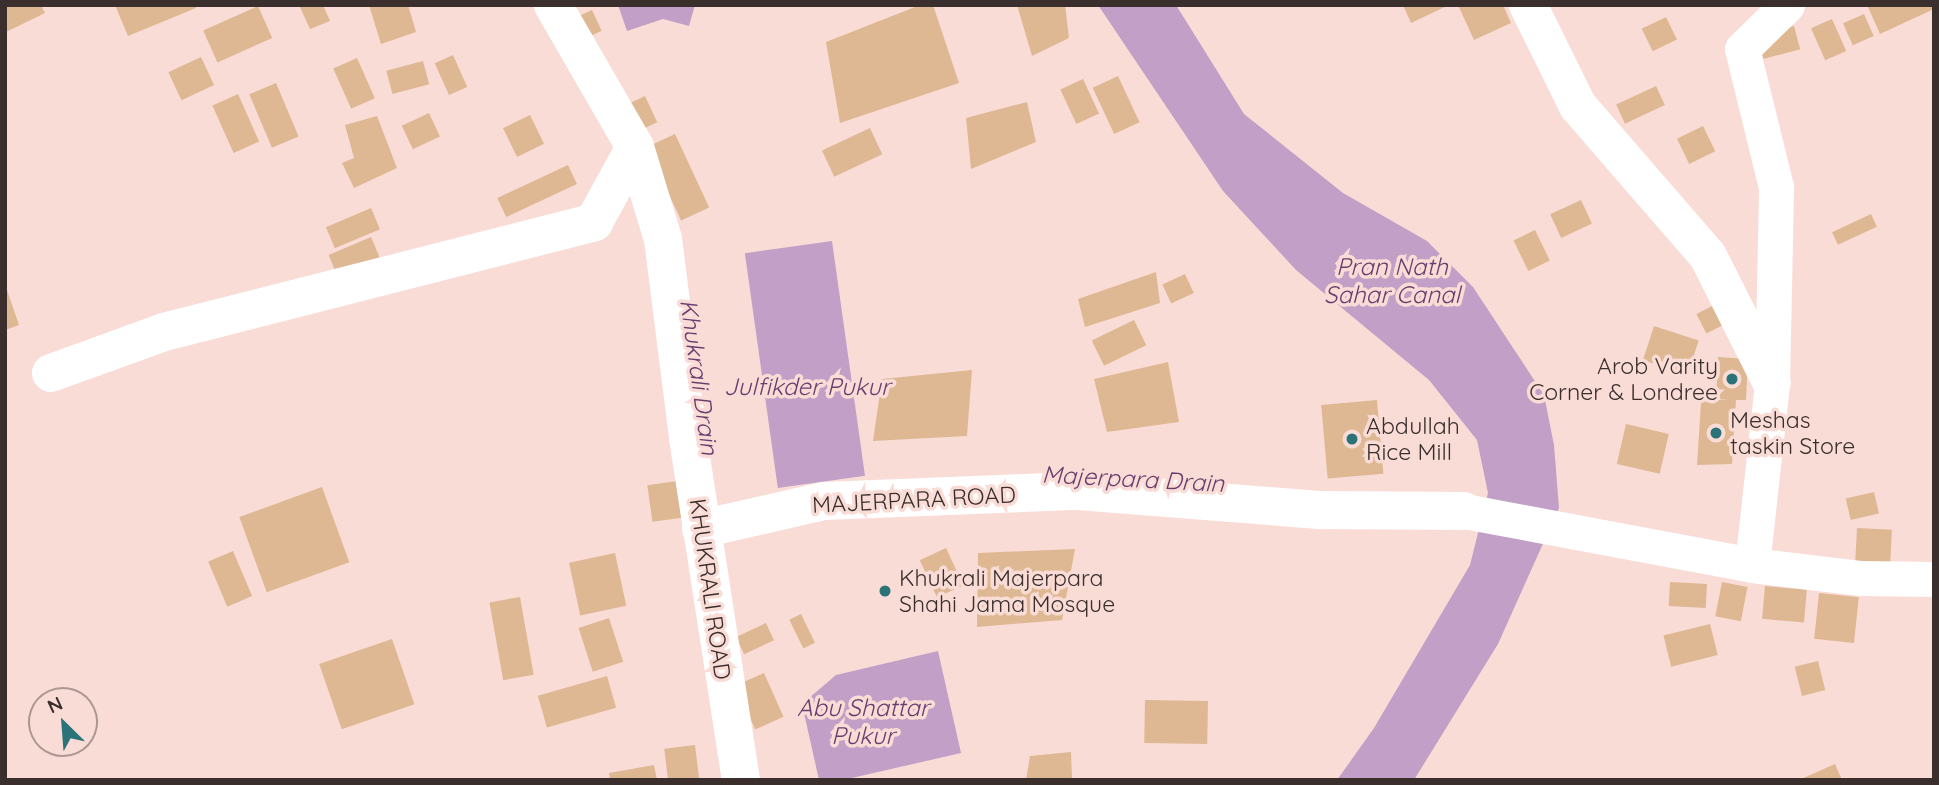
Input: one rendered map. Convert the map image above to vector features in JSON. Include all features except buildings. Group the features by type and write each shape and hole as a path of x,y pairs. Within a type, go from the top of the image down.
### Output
{"street":[{"name":"KHUKRALI ROAD","path":"553,5 635,147 663,239 701,529 741,780"},
{"path":"1528,5 1578,106 1708,256 1772,383"},
{"path":"1752,565 1772,383 1776,187 1742,49 1787,5"},
{"path":"51,373 164,332 594,222 635,147"},
{"name":"MAJERPARA ROAD","path":"701,529 824,501 1078,491 1322,510 1464,511"},
{"path":"1464,511 1752,565 1861,578 1934,579"}],"water":[{"path":"618,5 695,5 689,26 663,19 627,31"},
{"name":"Pran Nath Sahar Canal","path":"1098,5 1176,5 1244,114 1343,193 1427,241 1473,287 1544,395 1554,445 1559,508 1498,644 1414,780 1337,780 1374,728 1470,565 1488,493 1477,440 1429,380 1296,270 1223,191"},
{"name":"Julfikder Pukur","path":"832,241 865,476 778,488 745,253"},
{"name":"Abu Shattar Pukur","path":"938,651 961,753 843,780 819,780 802,704 836,675"}],"place":[{"name":"Arob Varity Corner & Londree","path":"1732,379"},
{"name":"Meshas taskin Store","path":"1716,433"},
{"name":"Abdullah Rice Mill","path":"1352,439"},
{"name":"Khukrali Majerpara Shahi Jama Mosque","path":"885,591"}],"water label":[{"name":"Khukrali Drain","path":"699,377"},
{"name":"Majerpara Drain","path":"1133,479"}]}
